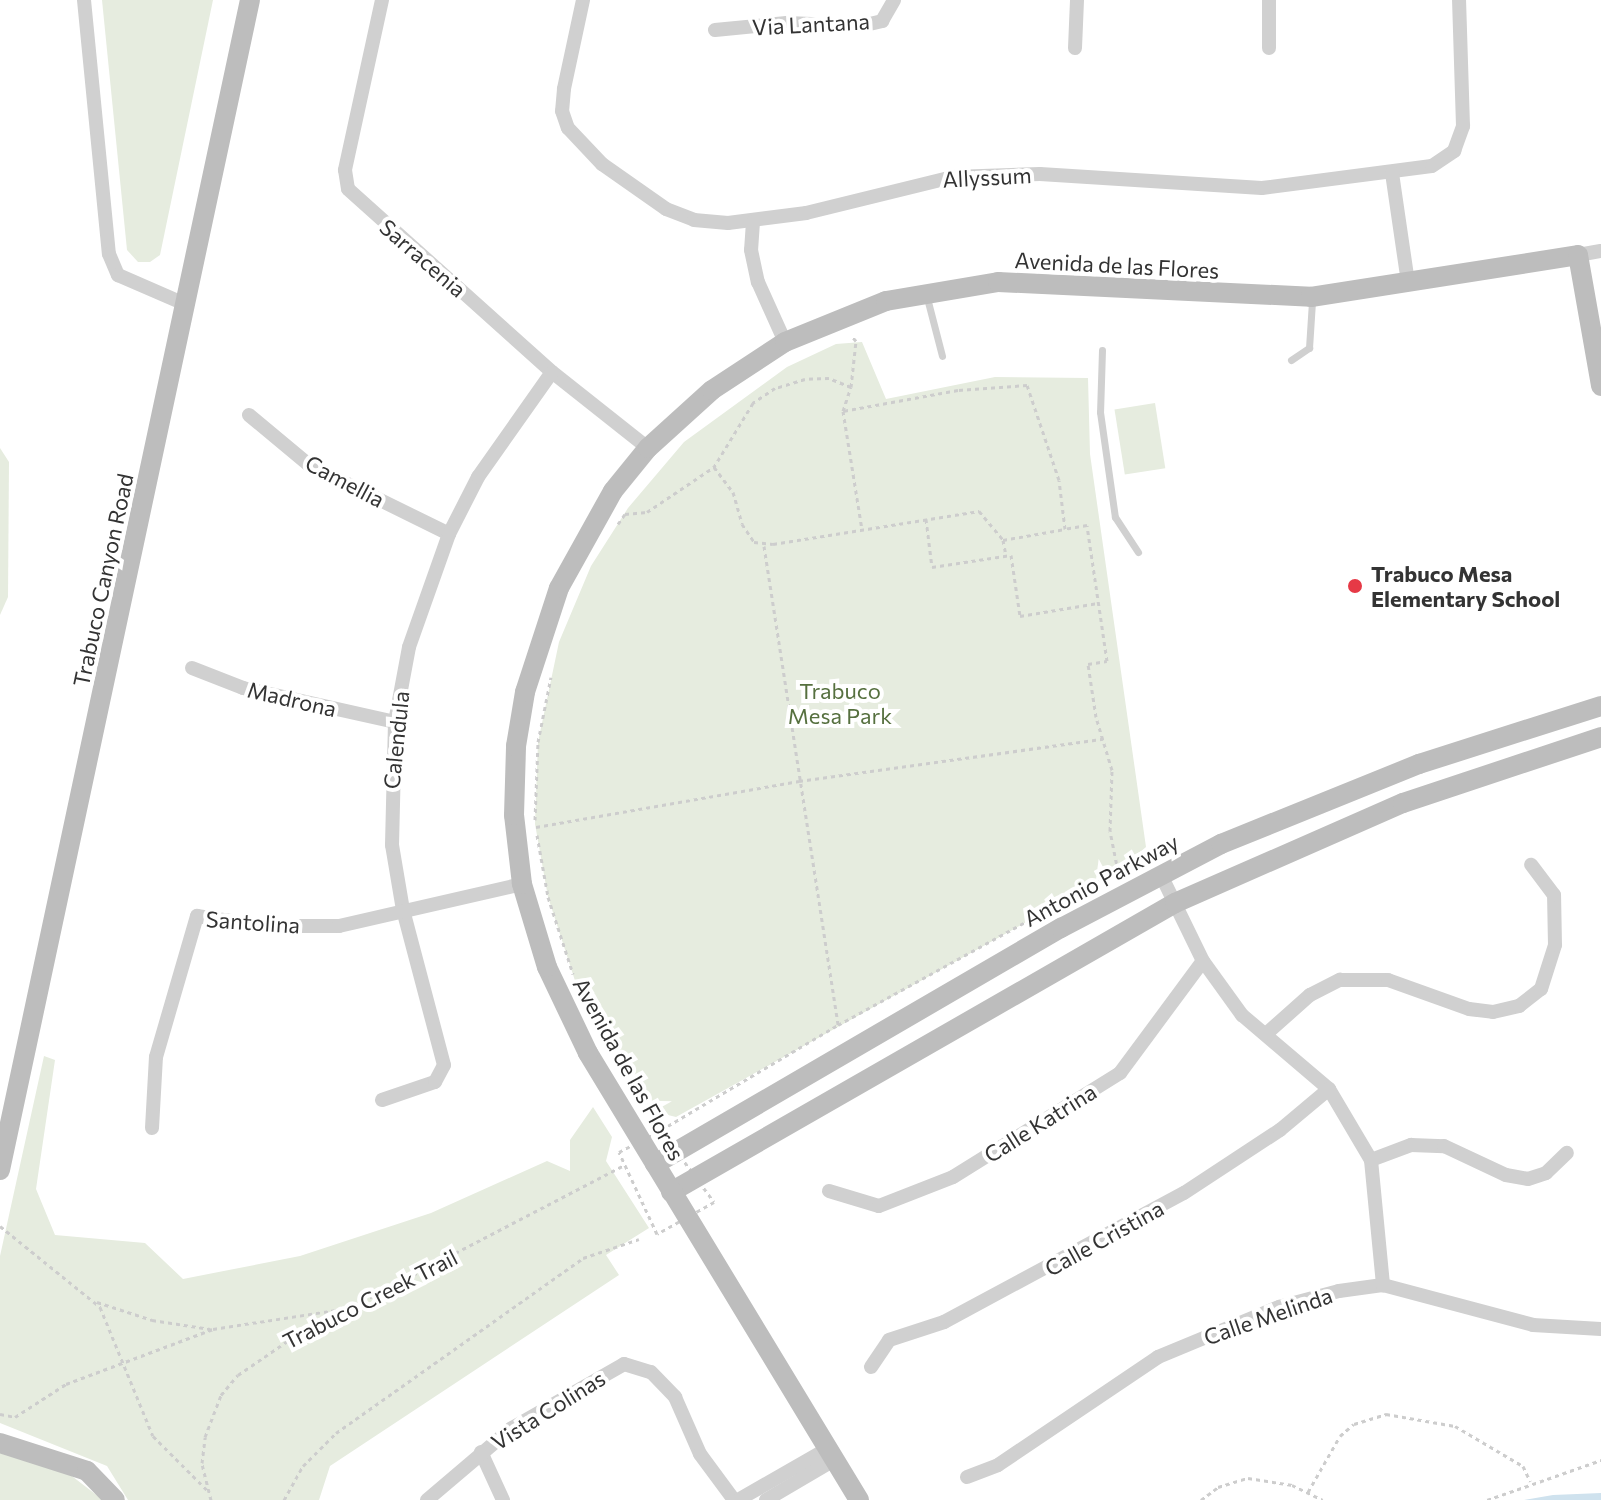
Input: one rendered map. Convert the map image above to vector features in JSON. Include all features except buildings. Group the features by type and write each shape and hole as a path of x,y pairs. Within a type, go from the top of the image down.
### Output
{"main road":[{"name":"Trabuco Canyon Road","path":"0,1170 250,0"},
{"name":"Avenida de las Flores","path":"859,1500 671,1192 565,1011 522,884 514,815 516,746 532,667 559,588 584,540 613,491 648,448 712,390 785,342 834,319 926,292 1045,282 1311,297 1578,255"},
{"path":"1578,255 1601,386"},
{"name":"Antonio Parkway","path":"655,1164 1161,875 1221,844 1405,769 1601,706"},
{"path":"671,1192 1175,903 1403,803 1601,737"},
{"path":"0,1443 87,1471 115,1500"}],"street":[{"path":"84,0 109,254 118,275 187,305"},
{"name":"Sarracenia","path":"382,0 345,170 348,189 552,372 648,448"},
{"name":"Allyssum","path":"583,0 562,111 568,128 602,164 666,209 694,220 753,222 910,184 999,173 1262,188 1432,166 1454,151 1463,126 1459,0"},
{"name":"Via Lantana","path":"715,30 787,23 861,26 882,21 894,0"},
{"path":"1075,48 1077,0"},
{"path":"1269,0 1269,48"},
{"path":"1392,173 1408,283"},
{"path":"753,222 751,250 758,282 785,342"},
{"name":"Avenida de las Flores","path":"1578,255 1601,251"},
{"name":"Calendula","path":"382,1100 435,1082 444,1065 403,910 391,833 395,722 409,647 449,534 478,477 552,372"},
{"name":"Camellia","path":"249,415 309,465 449,534"},
{"name":"Madrona","path":"192,668 243,688 395,722"},
{"path":"1266,1034 1310,995 1340,980 1388,980 1469,1009 1493,1012 1519,1006 1541,989 1555,945 1554,895 1531,865"},
{"path":"1161,875 1203,961 1242,1015 1329,1089 1371,1160 1383,1285"},
{"name":"Santolina","path":"152,1128 156,1057 197,916 263,926 339,926 522,884"},
{"name":"Calle Katrina","path":"829,1191 879,1206 978,1162 1120,1073 1203,961"},
{"name":"Calle Cristina","path":"871,1367 889,1340 958,1316 1184,1193 1280,1130 1329,1089"},
{"path":"1371,1160 1411,1145 1444,1146 1506,1175 1528,1179 1546,1173 1567,1153"},
{"name":"Calle Melinda","path":"967,1477 998,1465 1158,1357 1279,1307 1383,1285 1533,1325 1601,1329"},
{"name":"Vista Colinas","path":"427,1500 512,1428 612,1370 638,1365 675,1397 700,1454 736,1500"},
{"path":"481,1452 503,1500"},
{"path":"736,1500 831,1454"},
{"path":"766,1500 831,1454"}],"lane":[{"path":"926,292 942,356"},
{"path":"1291,360 1309,348 1311,297"},
{"path":"1102,350 1100,412 1115,517 1138,552"}],"path":[{"path":"834,319 856,341 851,387 843,411 862,529"},
{"path":"616,527 625,514 647,512 714,467 753,403 775,388 829,378 851,387"},
{"path":"843,411 958,390 1027,385 1030,408 1059,480 1065,529"},
{"path":"714,467 733,492 747,536 764,545 979,511 1003,540 1006,556"},
{"path":"926,519 932,567 1011,555 1020,616 1098,603"},
{"path":"599,1029 661,1130 838,1025 1118,871 1110,831 1112,770 1088,664 1107,661 1087,525 1003,540"},
{"path":"764,545 838,1025"},
{"path":"553,671 538,742 535,824 548,897 574,977"},
{"path":"535,824 799,781 1103,739"},
{"path":"619,1152 657,1234"},
{"name":"Trabuco Creek Trail","path":"211,1500 207,1490 205,1437 227,1386 277,1347 625,1165"},
{"path":"0,1226 34,1250 67,1285 95,1301 139,1317 213,1329"},
{"path":"284,1500 303,1466 336,1433 583,1258 639,1239"},
{"path":"95,1301 109,1322 158,1445 207,1490"},
{"path":"0,1414 15,1417 28,1412 55,1389 213,1329 354,1307"},
{"path":"1308,1492 1340,1436 1354,1424 1386,1414 1455,1426 1523,1466 1530,1481"},
{"path":"1487,1500 1530,1481 1601,1460"},
{"path":"1201,1500 1218,1487 1248,1478 1308,1492 1323,1500"}],"green space":[{"path":"102,0 213,0 160,255 150,262 138,262 127,250"},
{"name":"Trabuco Mesa Park","path":"862,342 886,399 995,377 1088,378 1090,454 1146,847 1118,871 676,1117 652,1111 578,990 548,897 535,824 538,742 559,642 591,566 628,508 684,442 787,367 836,344"},
{"path":"1155,403 1165,468 1125,475 1115,409"},
{"path":"0,448 9,462 8,597 0,615"},
{"path":"44,1056 55,1060 36,1189 55,1235 145,1243 183,1279 300,1256 431,1213 547,1161 570,1171 570,1140 593,1107 612,1137 606,1161 649,1228 606,1255 619,1275 330,1466 319,1500 128,1500 107,1466 0,1423 0,1256"},
{"path":"0,1452 64,1470 103,1500 0,1500"}],"water":[{"path":"1601,1493 1601,1500 1524,1500 1553,1495"}],"place":[{"name":"Trabuco Mesa Elementary School","path":"1355,586"}]}
